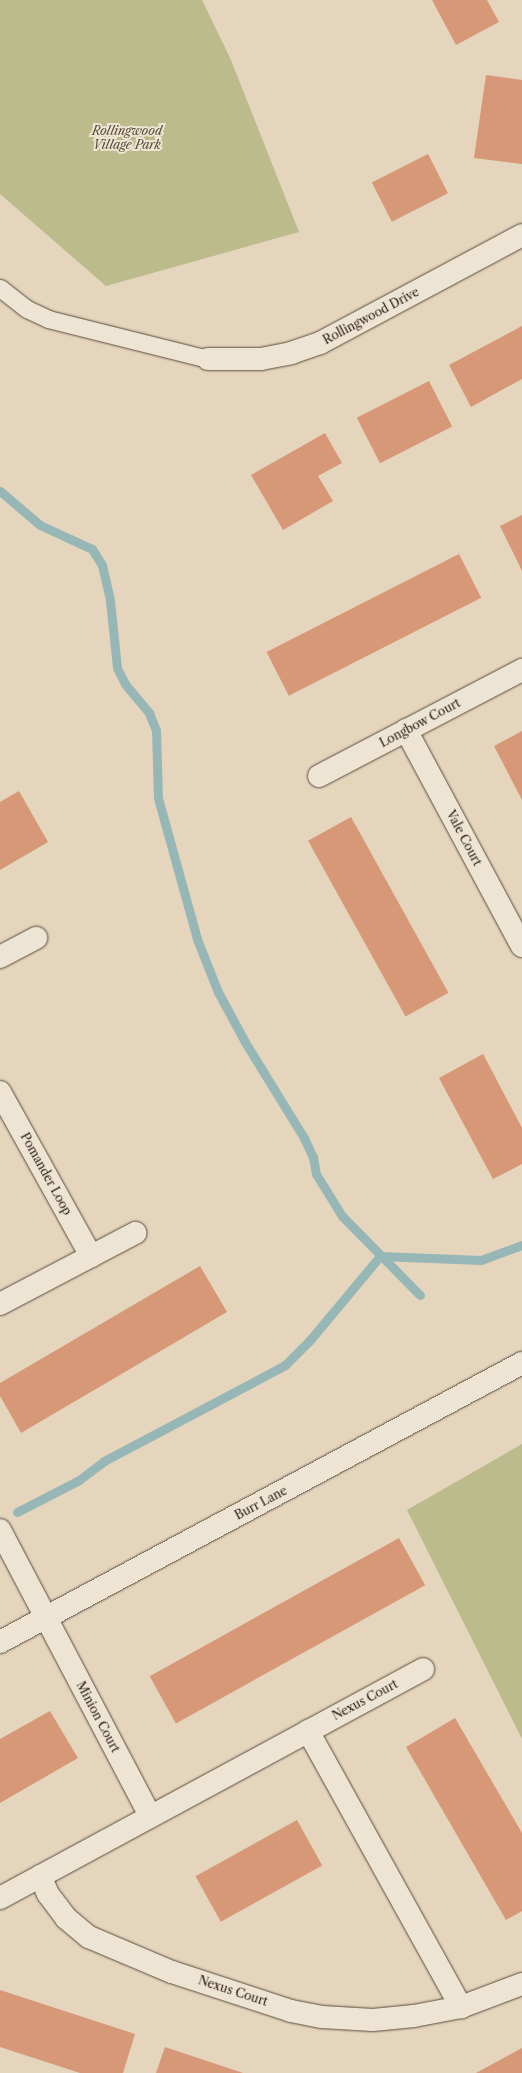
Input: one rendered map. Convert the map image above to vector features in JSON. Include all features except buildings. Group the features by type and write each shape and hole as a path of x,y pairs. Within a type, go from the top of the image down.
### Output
{"street":[{"name":"Rollingwood Drive","path":"208,359 261,359 291,354 320,343 522,235"},
{"name":"Longbow Court","path":"319,776 522,670"},
{"name":"Vale Court","path":"406,730 522,946"},
{"path":"0,957 36,938"},
{"name":"Pomander Loop","path":"0,1092 92,1256"},
{"path":"0,1304 135,1233"},
{"name":"Burr Lane","path":"0,1642 522,1363"},
{"name":"Minion Court","path":"0,1530 150,1816"},
{"name":"Nexus Court","path":"0,1898 423,1669"},
{"path":"308,1731 461,2007"},
{"name":"Nexus Court","path":"40,1876 48,1894 66,1918 89,1937 172,1972 292,2011 322,2017 373,2020 414,2016 461,2007 522,1984"}],"lane":[{"path":"0,288 27,309 48,319 208,359"}],"green space":[{"name":"Rollingwood Village Park","path":"0,0 202,0 231,60 299,232 106,286 0,194"},
{"path":"522,1444 522,1739 407,1510"}],"waterway":[{"path":"0,491 40,525 92,549 102,565 110,601 117,668 125,684 149,713 156,730 158,798 197,939 218,992 245,1042 304,1138 313,1157 316,1174 342,1216 420,1295"},
{"path":"17,1512 79,1480 104,1461 285,1365 310,1340 380,1256 481,1260 522,1245"}]}
